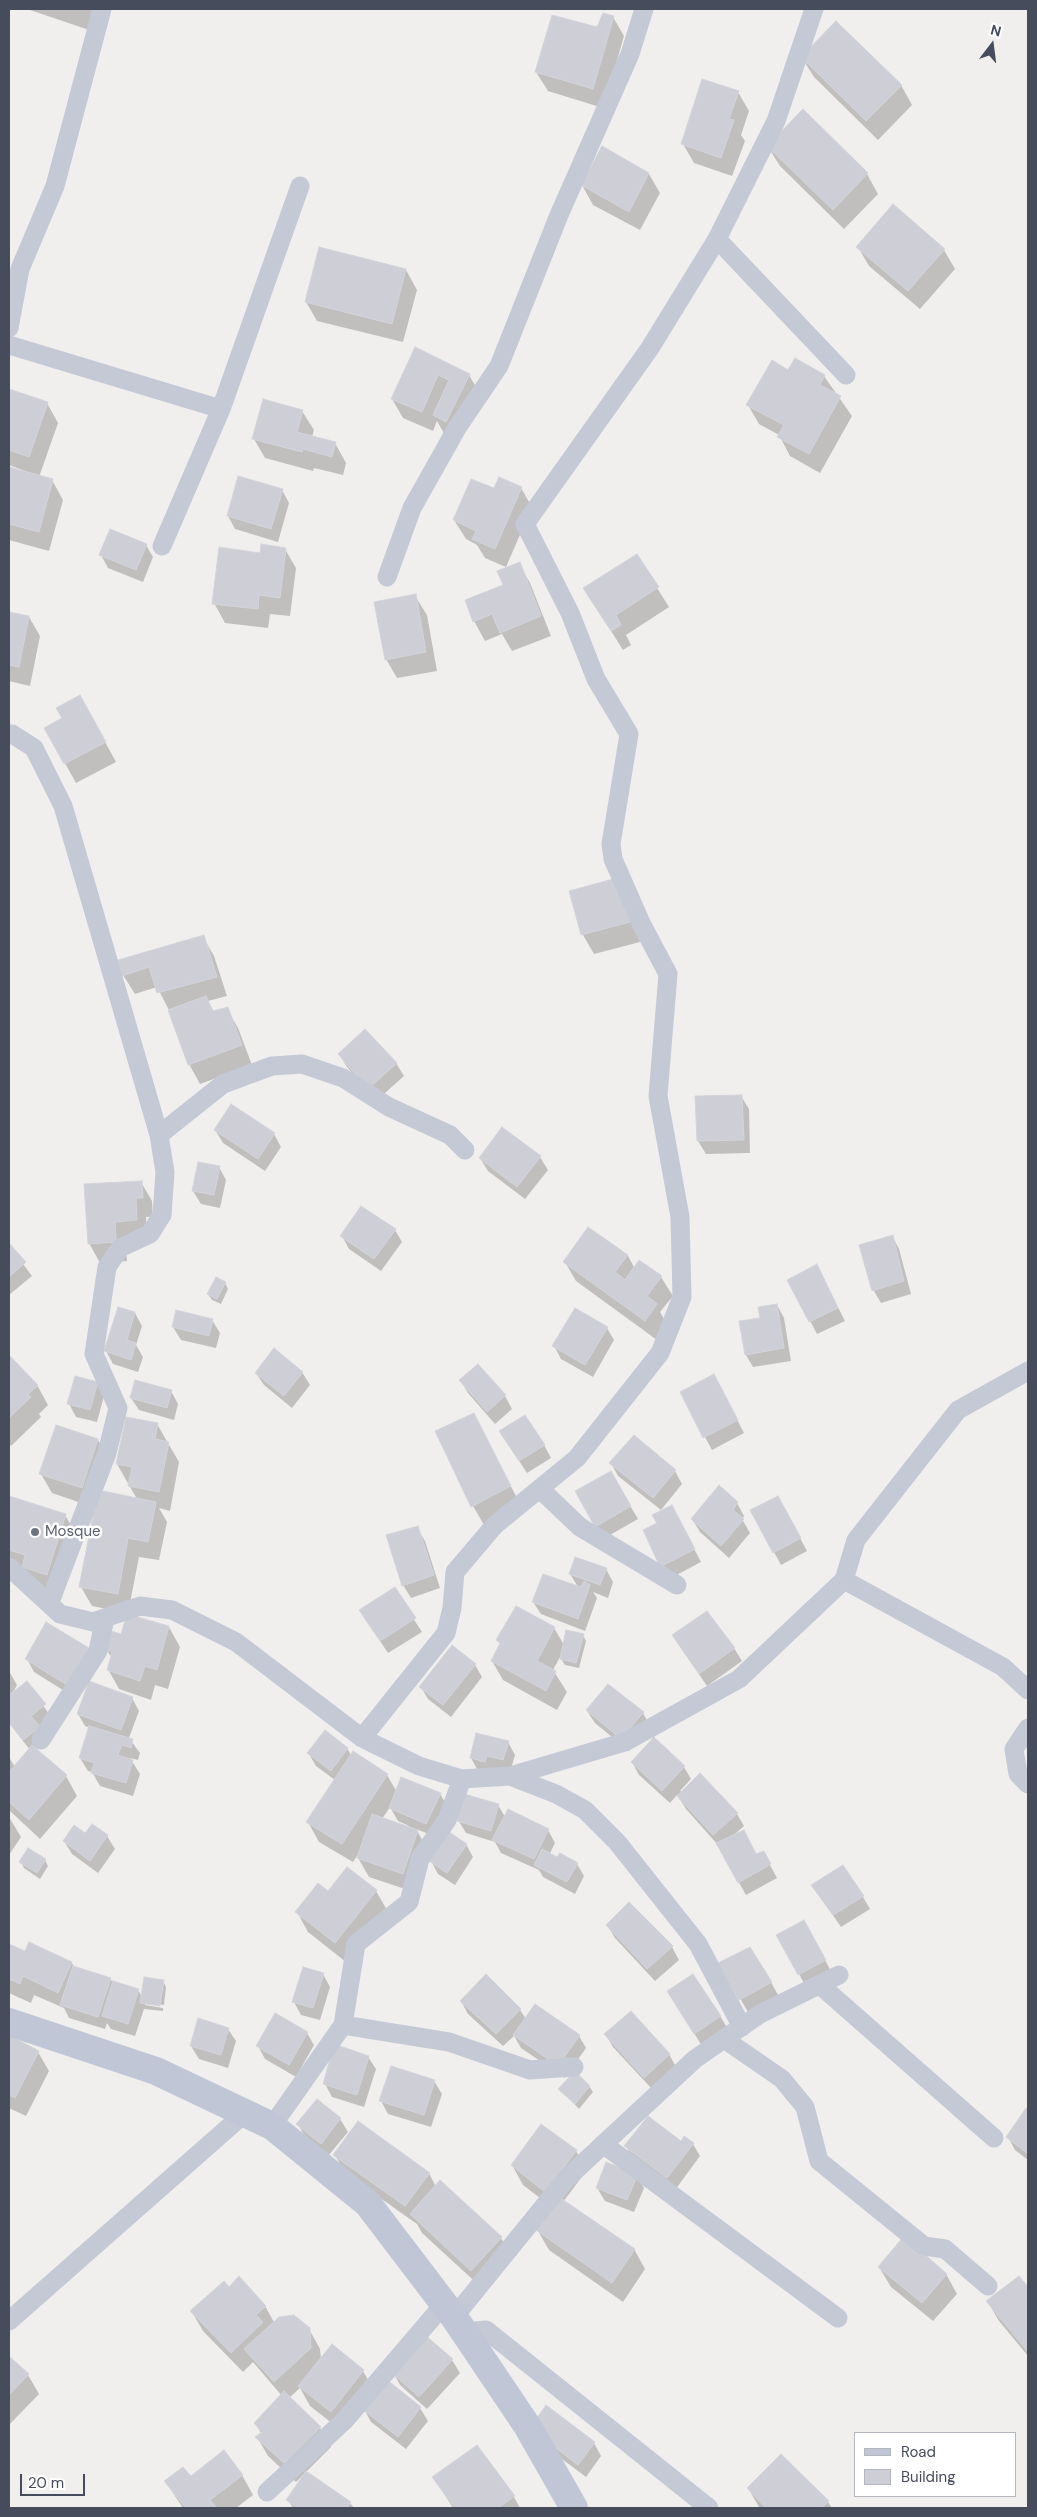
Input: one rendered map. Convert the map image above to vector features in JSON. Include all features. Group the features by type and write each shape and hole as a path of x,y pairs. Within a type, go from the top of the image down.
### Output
{"street":[{"path":"9,328 14,266 55,186 102,9"},
{"path":"387,578 412,508 458,428 498,366 559,215 630,54 644,9"},
{"path":"362,1738 446,1633 452,1608 456,1572 494,1526 577,1458 660,1353 682,1297 680,1217 658,1096 668,974 613,859 611,844 629,734 596,679 570,613 525,524 650,348 717,239 776,121 814,9"},
{"path":"162,546 221,409 300,186"},
{"path":"717,239 846,375"},
{"path":"9,345 221,409"},
{"path":"9,734 34,748 63,806 159,1135 165,1172 162,1215 150,1234 120,1248 107,1267 94,1354 118,1408 107,1453 49,1604"},
{"path":"159,1135 223,1084 272,1066 302,1064 343,1078 389,1107 450,1135 465,1150"},
{"path":"9,1567 60,1614 94,1622 140,1606 172,1610 236,1642 362,1738 419,1766 462,1779 510,1776 625,1742 740,1680 844,1580 856,1540 958,1410 1028,1371"},
{"path":"540,1488 580,1526 677,1584"},
{"path":"844,1580 1003,1667 1028,1690"},
{"path":"41,1740 98,1651 105,1618"},
{"path":"1028,1728 1014,1749 1018,1774 1028,1784"},
{"path":"510,1776 556,1794 585,1810 617,1842 698,1944 742,2027"},
{"path":"272,2126 343,2025 356,1944 409,1902 420,1859 447,1820 462,1779"},
{"path":"267,2492 454,2318 566,2178 695,2058 760,2014 840,1975"},
{"path":"820,1985 994,2138"},
{"path":"9,2022 156,2071 272,2126 368,2204 454,2318 528,2427 574,2508"},
{"path":"343,2025 449,2042 530,2070 574,2067"},
{"path":"724,2039 782,2079 805,2107 819,2161 924,2246 946,2249 988,2286"},
{"path":"9,2321 245,2113"},
{"path":"603,2144 838,2318"},
{"path":"454,2318 486,2330 709,2508"}],"building":[{"path":"603,13 614,16 593,89 535,72 552,15 597,27"},
{"path":"836,21 902,85 866,121 801,57"},
{"path":"702,79 739,91 729,119 734,120 721,158 681,144"},
{"path":"803,109 868,173 833,210 767,146"},
{"path":"602,146 649,173 629,212 581,185"},
{"path":"893,204 945,249 908,291 856,247"},
{"path":"319,247 406,269 392,324 305,302"},
{"path":"415,347 470,374 446,422 433,415 449,380 438,375 422,412 391,399"},
{"path":"795,358 825,375 820,385 841,396 809,454 777,437 784,425 746,405 772,360 788,370"},
{"path":"9,389 48,402 29,457 9,450"},
{"path":"263,399 303,410 297,432 336,442 332,457 303,449 302,452 252,439"},
{"path":"9,467 53,479 39,532 9,524"},
{"path":"238,476 283,489 271,529 227,516"},
{"path":"499,477 522,487 495,549 472,539 476,531 453,520 471,479 494,488"},
{"path":"110,529 147,544 136,570 99,555"},
{"path":"261,544 286,548 280,598 259,595 258,609 212,604 219,547 260,553"},
{"path":"637,554 659,587 616,615 621,625 611,631 583,588"},
{"path":"520,562 541,616 500,633 492,614 473,622 465,600 503,585 497,571"},
{"path":"416,594 426,652 385,660 374,602"},
{"path":"9,612 29,616 19,667 9,665"},
{"path":"80,695 106,742 64,764 44,728 62,718 56,708"},
{"path":"617,878 630,922 581,935 569,891"},
{"path":"204,935 217,977 157,993 149,967 122,976 118,960"},
{"path":"206,996 213,1011 228,1007 242,1045 188,1065 168,1010"},
{"path":"365,1029 397,1063 368,1089 338,1054"},
{"path":"742,1095 744,1140 697,1141 695,1096"},
{"path":"231,1104 275,1133 258,1159 214,1130"},
{"path":"502,1127 541,1156 517,1187 479,1158"},
{"path":"198,1162 220,1166 214,1195 192,1191"},
{"path":"142,1181 143,1198 136,1198 137,1220 115,1222 116,1242 88,1244 84,1184"},
{"path":"361,1206 396,1229 374,1259 340,1236"},
{"path":"588,1227 628,1255 615,1272 625,1280 639,1260 662,1276 647,1296 657,1304 645,1321 563,1262"},
{"path":"893,1235 904,1281 872,1291 859,1245"},
{"path":"9,1243 26,1262 9,1277"},
{"path":"817,1264 838,1308 809,1322 787,1280"},
{"path":"216,1277 226,1282 217,1299 207,1294"},
{"path":"777,1304 784,1348 745,1355 739,1321 760,1318 758,1307"},
{"path":"118,1307 135,1312 127,1340 136,1343 131,1360 104,1351"},
{"path":"575,1308 608,1327 585,1365 552,1346"},
{"path":"176,1310 213,1319 209,1336 172,1327"},
{"path":"274,1348 303,1372 284,1396 255,1373"},
{"path":"9,1355 38,1385 28,1394 31,1397 9,1418"},
{"path":"478,1364 506,1395 487,1412 459,1380"},
{"path":"714,1374 738,1420 703,1438 680,1392"},
{"path":"75,1376 98,1382 90,1410 67,1404"},
{"path":"135,1380 172,1390 167,1408 130,1398"},
{"path":"474,1413 511,1486 471,1507 435,1431"},
{"path":"525,1415 545,1445 519,1461 499,1431"},
{"path":"126,1417 158,1423 155,1439 169,1442 159,1492 128,1486 132,1467 116,1464"},
{"path":"56,1425 98,1439 82,1488 39,1474"},
{"path":"634,1435 676,1470 653,1498 609,1463"},
{"path":"611,1471 631,1506 595,1527 575,1491"},
{"path":"719,1485 738,1502 733,1510 744,1519 721,1546 691,1519"},
{"path":"98,1490 156,1502 148,1542 128,1538 118,1594 79,1587"},
{"name":"Mosque","path":"9,1496 66,1514 47,1575 22,1567 25,1555 9,1550"},
{"path":"778,1496 801,1538 773,1553 750,1510"},
{"path":"672,1505 695,1549 660,1567 643,1530 657,1523 652,1515"},
{"path":"418,1526 434,1575 402,1586 386,1535"},
{"path":"575,1557 607,1568 600,1585 569,1574"},
{"path":"543,1574 581,1587 584,1581 590,1585 578,1619 532,1602"},
{"path":"395,1587 416,1618 380,1641 359,1610"},
{"path":"516,1606 555,1627 537,1661 556,1671 546,1691 491,1661 500,1643 496,1640"},
{"path":"707,1611 735,1648 699,1674 672,1635"},
{"path":"127,1614 169,1626 157,1670 145,1666 140,1681 107,1670 112,1652 105,1649 111,1631 121,1634"},
{"path":"46,1622 89,1648 67,1685 25,1659"},
{"path":"566,1630 584,1634 576,1663 560,1659"},
{"path":"452,1645 476,1664 443,1705 419,1687"},
{"path":"27,1681 46,1704 31,1716 40,1727 23,1740 9,1722 9,1695"},
{"path":"89,1681 133,1697 121,1730 77,1714"},
{"path":"608,1684 644,1712 621,1739 586,1710"},
{"path":"89,1726 133,1739 131,1748 122,1745 118,1755 133,1760 126,1783 91,1773 94,1763 79,1758"},
{"path":"325,1730 348,1748 331,1771 307,1753"},
{"path":"476,1733 509,1741 503,1760 487,1756 485,1762 470,1758"},
{"path":"654,1737 685,1766 662,1791 631,1762"},
{"path":"32,1745 67,1775 29,1820 9,1802 9,1772"},
{"path":"353,1751 388,1774 342,1844 306,1822"},
{"path":"700,1773 738,1813 713,1835 677,1796"},
{"path":"401,1777 441,1793 426,1824 389,1808"},
{"path":"464,1794 499,1804 491,1831 457,1821"},
{"path":"508,1809 549,1829 534,1859 492,1840"},
{"path":"372,1814 418,1830 403,1874 357,1858"},
{"path":"92,1824 108,1835 90,1861 63,1841 74,1825 85,1833"},
{"path":"744,1830 756,1854 764,1851 771,1864 738,1883 716,1843"},
{"path":"449,1832 467,1844 447,1873 429,1861"},
{"path":"28,1848 46,1859 37,1873 19,1862"},
{"path":"542,1849 557,1857 560,1853 578,1863 567,1882 534,1865"},
{"path":"843,1865 864,1896 833,1915 811,1885"},
{"path":"347,1867 377,1890 335,1943 295,1912 318,1883 328,1891"},
{"path":"629,1902 673,1946 647,1969 606,1925"},
{"path":"804,1920 826,1960 798,1975 776,1935"},
{"path":"29,1942 72,1962 58,1993 23,1976 20,1984 9,1979 9,1944 25,1951"},
{"path":"750,1947 772,1982 739,2000 718,1963"},
{"path":"73,1966 111,1978 98,2017 60,2005"},
{"path":"303,1967 324,1973 313,2008 292,2002"},
{"path":"486,1974 521,2009 496,2034 460,2001"},
{"path":"693,1974 721,2016 694,2034 667,1991"},
{"path":"144,1977 164,1980 160,2006 140,2003"},
{"path":"113,1981 139,1989 128,2024 102,2016"},
{"path":"535,2004 580,2035 558,2066 513,2035"},
{"path":"631,2011 670,2054 644,2078 604,2034"},
{"path":"275,2013 308,2032 289,2065 256,2046"},
{"path":"198,2018 229,2028 221,2055 190,2046"},
{"path":"9,2035 39,2051 15,2098 9,2095"},
{"path":"334,2044 369,2056 357,2095 323,2084"},
{"path":"391,2066 435,2080 424,2115 379,2101"},
{"path":"575,2071 590,2086 575,2104 558,2089"},
{"path":"317,2099 341,2118 321,2144 296,2124"},
{"path":"1026,2108 1028,2110 1028,2154 1006,2137"},
{"path":"648,2116 681,2141 684,2136 694,2143 667,2178 624,2146"},
{"path":"358,2121 430,2173 405,2206 333,2155"},
{"path":"541,2124 577,2150 545,2192 511,2165"},
{"path":"606,2162 638,2174 627,2200 596,2188"},
{"path":"440,2180 502,2237 471,2271 410,2214"},
{"path":"559,2197 635,2249 612,2283 536,2230"},
{"path":"904,2236 947,2274 922,2303 878,2267"},
{"path":"239,2276 266,2306 256,2315 263,2322 231,2353 190,2311 224,2281 229,2287"},
{"path":"1019,2276 1028,2287 1028,2352 986,2301"},
{"path":"294,2315 310,2328 311,2348 274,2382 244,2349 279,2317"},
{"path":"425,2335 453,2359 419,2397 391,2372"},
{"path":"332,2344 364,2370 331,2412 298,2386"},
{"path":"9,2356 29,2374 9,2395"},
{"path":"386,2379 421,2407 398,2437 362,2409"},
{"path":"284,2391 321,2427 284,2463 255,2437 262,2432 254,2423"},
{"path":"546,2405 595,2442 578,2465 530,2428"},
{"path":"477,2445 515,2496 498,2508 455,2508 432,2477"},
{"path":"224,2450 243,2475 210,2500 216,2507 186,2508 164,2481 183,2467 191,2476"},
{"path":"781,2454 829,2501 822,2508 766,2508 747,2488"},
{"path":"306,2471 351,2502 347,2508 298,2508 286,2500"}],"place":[{"name":"Mosque","path":"35,1532"}]}
